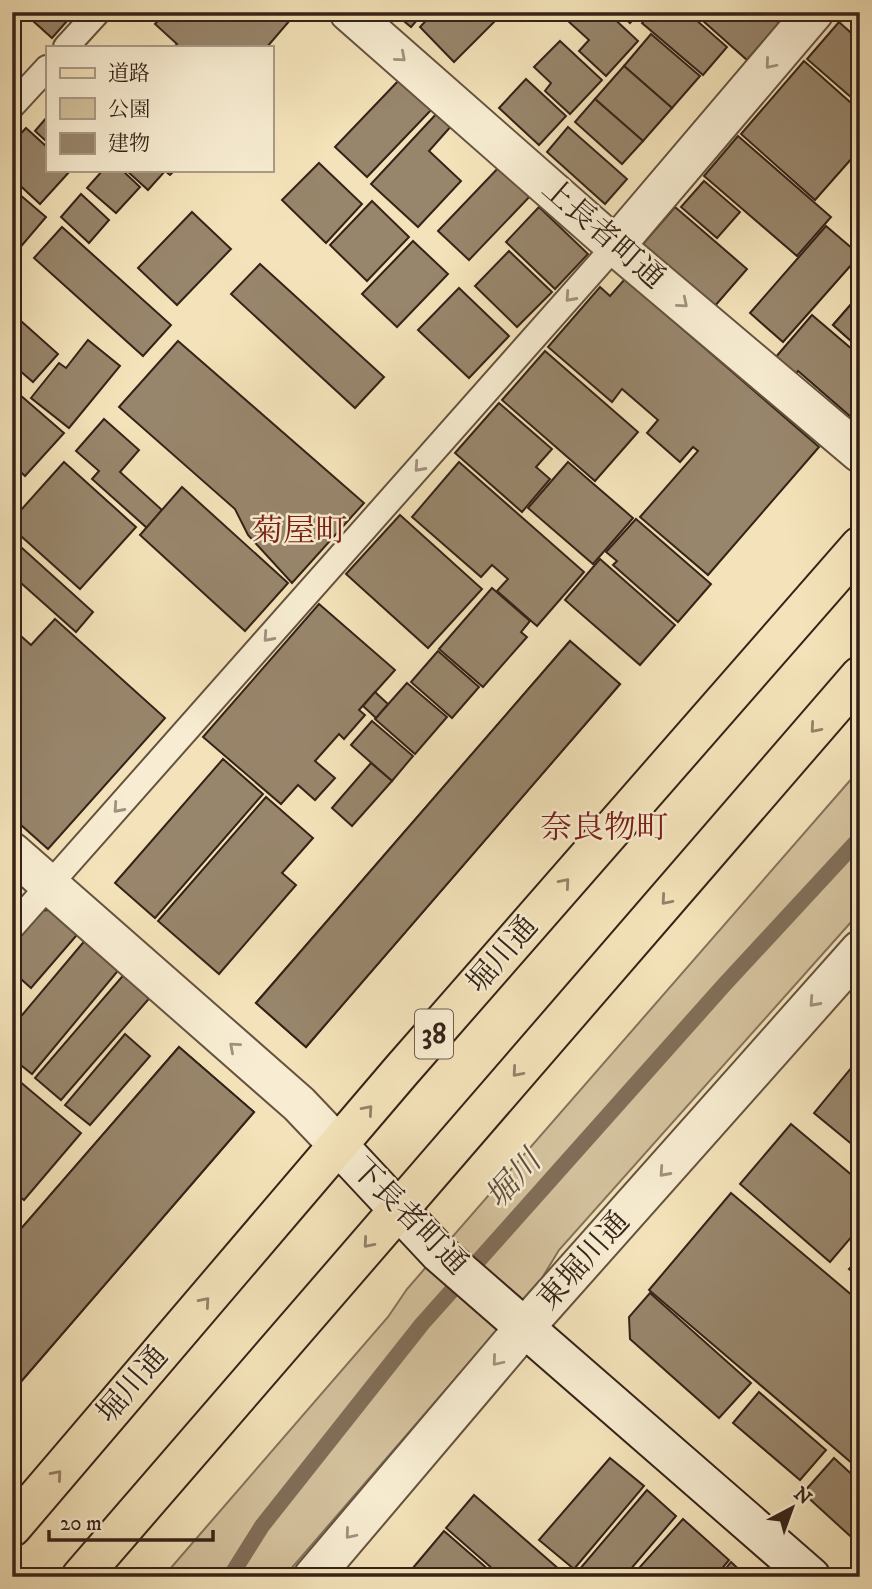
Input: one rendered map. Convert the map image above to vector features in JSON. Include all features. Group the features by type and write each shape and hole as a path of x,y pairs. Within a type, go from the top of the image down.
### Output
{"main road":[{"name":"堀川通","path":"12,1527 338,1145 860,546"},
{"path":"81,1577 860,676"}],"street":[{"name":"上長者町通","path":"349,12 615,246 860,453"},
{"path":"615,246 814,12"},
{"name":"下長者町通","path":"12,852 299,1104 439,1252 811,1577"},
{"name":"東堀川通","path":"313,1577 518,1321 860,950"}],"lane":[{"path":"67,46 98,12"},
{"path":"12,106 46,69"},
{"path":"12,927 615,246"}],"green space":[{"path":"860,769 860,912 559,1250 542,1278 284,1577 163,1577 388,1317 407,1289"}],"building":[{"path":"23,12 75,12 52,38"},
{"path":"158,12 297,12 268,46 175,46 177,44 155,24 162,16"},
{"path":"393,12 424,12 411,27"},
{"path":"434,12 490,12 497,19 454,62 420,27"},
{"path":"577,12 607,12 638,41 606,76 579,51 589,40 568,21"},
{"path":"618,12 640,12 630,23"},
{"path":"651,12 687,12 727,47 703,75 642,23"},
{"path":"693,12 768,12 779,23 747,60"},
{"path":"839,22 860,41 860,105 807,59"},
{"path":"651,34 700,76 672,108 624,66"},
{"path":"560,41 602,80 570,114 545,91 551,83 534,67"},
{"path":"804,61 860,111 860,149 815,200 741,134"},
{"path":"624,66 672,108 643,141 595,99"},
{"path":"401,78 433,108 367,177 335,147"},
{"path":"526,79 566,116 539,145 499,108"},
{"path":"595,99 643,141 622,164 575,122"},
{"path":"439,111 453,124 429,151 461,181 418,227 371,184"},
{"path":"46,118 46,141 35,131"},
{"path":"568,127 627,179 605,204 547,152"},
{"path":"26,128 46,146 46,172 69,172 40,204 12,178 12,143"},
{"path":"738,136 831,217 797,256 704,176"},
{"path":"319,163 362,204 326,243 282,200"},
{"path":"503,163 534,192 469,260 438,231"},
{"path":"101,172 124,172 140,187 116,213 87,188"},
{"path":"128,172 164,172 148,190"},
{"path":"704,181 740,212 717,238 681,207"},
{"path":"12,188 46,217 12,257"},
{"path":"81,194 109,220 89,243 61,217"},
{"path":"372,201 409,237 367,281 330,245"},
{"path":"539,207 588,254 555,289 506,242"},
{"path":"675,207 747,269 714,307 642,245"},
{"path":"192,212 231,249 177,305 138,268"},
{"path":"826,226 860,255 783,342 750,313"},
{"path":"62,227 171,325 143,356 34,258"},
{"path":"413,241 448,274 397,327 362,294"},
{"path":"509,251 552,292 517,327 475,286"},
{"path":"260,264 384,377 355,408 231,294"},
{"path":"625,279 819,447 708,575 640,517 698,451 693,447 680,462 647,433 658,420 622,389 612,402 548,347 600,287 610,296"},
{"path":"459,288 509,336 469,378 418,330"},
{"path":"860,294 860,349 833,325"},
{"path":"860,294 860,349 833,325"},
{"path":"12,313 58,354 33,382 12,364"},
{"path":"812,315 860,356 860,407 851,417 798,371 795,375 775,358"},
{"path":"88,340 120,366 69,428 31,398 59,363 66,368"},
{"path":"178,341 364,503 292,583 248,535 235,509 119,407"},
{"path":"545,351 638,432 595,481 502,400"},
{"path":"12,388 64,433 25,476 12,464"},
{"path":"499,403 552,449 536,467 550,479 522,512 455,453"},
{"path":"104,419 139,450 120,472 162,510 147,528 92,479 99,471 76,451"},
{"path":"64,462 136,527 80,589 12,528 12,520"},
{"path":"459,462 584,572 537,626 497,591 508,579 492,565 481,577 412,517"},
{"path":"568,462 633,518 593,564 528,508"},
{"path":"182,487 288,583 245,631 140,535"},
{"path":"400,515 482,589 428,648 346,574"},
{"path":"636,519 711,584 678,622 613,565 617,561 606,552"},
{"path":"12,539 93,612 76,632 12,575"},
{"path":"600,559 675,625 640,665 565,600"},
{"path":"492,588 530,621 521,632 527,637 483,687 439,649"},
{"path":"319,604 395,670 359,710 365,715 344,739 339,734 315,761 335,778 315,800 298,785 281,804 203,737"},
{"path":"55,619 165,718 48,849 12,817 12,628 31,645"},
{"path":"570,641 620,684 306,1047 256,1003"},
{"path":"570,641 620,684 306,1047 256,1003"},
{"path":"438,651 479,687 452,718 411,682"},
{"path":"407,683 447,717 415,754 375,719"},
{"path":"375,692 388,704 376,718 363,706"},
{"path":"372,721 413,756 392,781 351,745"},
{"path":"223,759 263,794 155,918 115,883"},
{"path":"371,763 392,781 352,826 332,808"},
{"path":"266,797 313,838 282,873 296,885 219,974 158,921"},
{"path":"60,909 82,929 31,988 12,971 12,940 38,911"},
{"path":"87,938 121,967 32,1074 12,1058 12,1027"},
{"path":"127,971 153,994 61,1100 35,1078"},
{"path":"125,1034 150,1056 90,1125 65,1105"},
{"path":"179,1047 254,1112 12,1392 12,1239"},
{"path":"179,1047 254,1112 12,1392 12,1239"},
{"path":"856,1062 860,1065 860,1151 814,1113"},
{"path":"12,1075 81,1133 24,1200 12,1190"},
{"path":"791,1124 860,1182 860,1227 830,1262 740,1184"},
{"path":"731,1193 860,1302 860,1470 649,1290"},
{"path":"860,1256 860,1278 849,1269"},
{"path":"650,1293 751,1383 719,1418 630,1339 629,1317"},
{"path":"759,1392 826,1450 800,1480 733,1423"},
{"path":"610,1458 644,1486 574,1569 539,1540"},
{"path":"834,1458 860,1482 860,1545 803,1493"},
{"path":"647,1490 676,1516 624,1577 573,1577"},
{"path":"474,1495 568,1577 502,1577 446,1528"},
{"path":"683,1519 729,1560 715,1577 631,1577"},
{"path":"444,1531 497,1577 408,1577"},
{"path":"731,1562 747,1577 719,1577"}],"waterway":[{"name":"堀川","path":"230,1577 262,1526 422,1324 724,985 860,838"}],"district":[{"name":"菊屋町","path":"299,532"},
{"name":"奈良物町","path":"604,829"}]}
